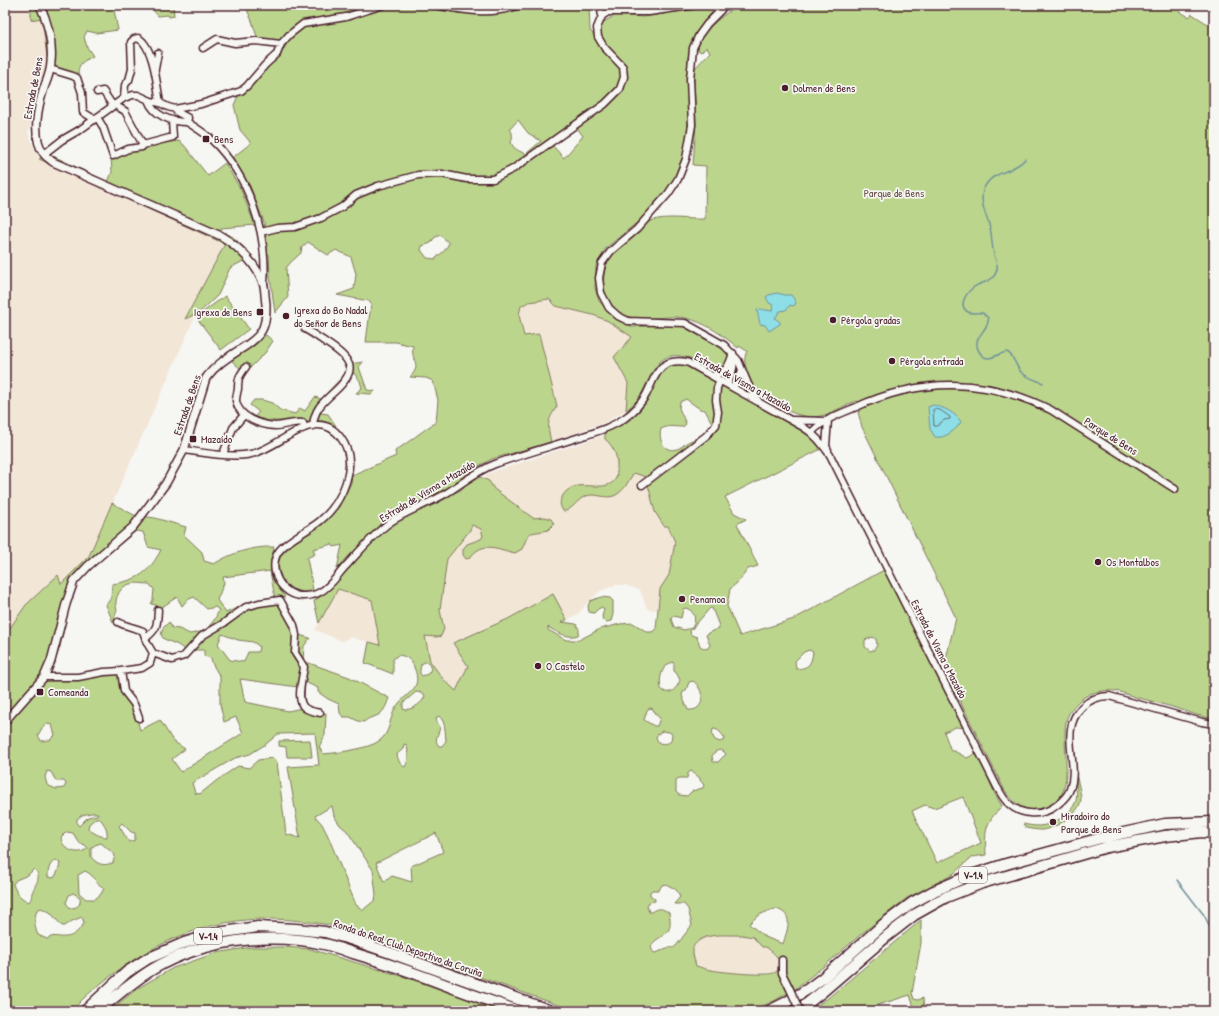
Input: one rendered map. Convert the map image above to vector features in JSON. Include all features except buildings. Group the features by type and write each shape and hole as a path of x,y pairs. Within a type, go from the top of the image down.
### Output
{"highway":[{"name":"V-1.4","path":"769,1011 808,989 824,977 884,924 912,903 934,891 966,877 1006,864 1102,838 1165,824 1214,822"},
{"name":"V-1.4","path":"795,1011 822,992 914,914 946,897 982,883 1107,847 1166,836 1214,832"},
{"name":"Ronda do Real Club Deportivo da Coruña","path":"85,1011 127,972 147,959 184,943 217,933 258,927 325,932 339,936 388,952 551,1011"},
{"name":"Ronda do Real Club Deportivo da Coruña","path":"98,1011 129,984 154,968 176,958 206,947 238,940 280,938 324,944 386,962 519,1011"}],"street":[{"name":"Estrada de Bens","path":"5,721 44,677 51,661 66,604 74,581 88,566 133,527 166,483 184,450 206,378 219,364 253,341 260,334 266,322 262,271 231,242 221,236 53,162 44,154 38,140 37,116 51,62 50,36 46,18 40,5"},
{"path":"44,154 62,140 82,129 124,98 132,95 138,95 175,109 201,104 241,91 277,54 281,44 289,35 303,24 346,17 383,5"},
{"path":"434,5 455,9 488,11 510,9 519,5"},
{"path":"262,232 277,228 295,226 321,218 342,207 356,195 418,175 442,174 467,179 493,179 512,169 604,104 620,90 624,76 623,67 604,47 598,37 597,28 602,16 600,5"},
{"path":"602,16 608,12 649,12 696,5"},
{"path":"722,5 721,10 703,29 693,48 690,79 692,125 686,159 678,179 668,194 637,228 611,251 602,263 599,278 601,293 609,308 628,322 685,323 724,345 738,360 748,384 760,404"},
{"path":"124,98 125,85 129,80 132,69 131,42 138,38 143,41 150,54 155,69 160,103"},
{"path":"202,48 217,39 235,43 256,41 281,44"},
{"path":"155,69 158,53"},
{"path":"50,68 77,78 82,93 83,112 95,118 103,127 113,156 128,148 142,147 143,145 173,137 172,121"},
{"path":"97,92 103,91 111,103 125,111 143,145"},
{"path":"148,100 154,111 172,121 187,122 212,140 221,149 234,168 252,203 262,232 264,259 262,271"},
{"path":"175,109 177,112 188,118 187,122"},
{"path":"251,262 257,263 264,259"},
{"path":"305,329 338,351 348,360 350,366 349,373 339,388 322,403 314,416 313,426"},
{"path":"712,376 726,370 730,365 733,353"},
{"path":"730,386 735,364 733,353"},
{"name":"Estrada de Visma a Mazaído","path":"285,590 301,596 312,595 321,591 369,541 388,524 410,510 447,493 485,468 587,435 620,421 638,407 658,370 667,363 675,361 687,362 812,432 830,455 997,787 1012,807 1031,814 1039,814 1054,808 1063,800 1070,789 1072,781 1071,725 1079,710 1086,703 1100,696 1109,696 1214,724"},
{"path":"246,367 239,376 236,397 236,403 244,415 248,419 275,426 297,422 303,423 304,427"},
{"path":"730,386 738,380 742,368"},
{"path":"642,485 696,443 716,425 718,412 716,400 717,388 720,380"},
{"name":"Parque de Bens","path":"812,432 827,421 879,397 901,390 943,384 983,387 1012,394 1035,402 1051,410 1175,489"},
{"path":"223,454 233,428 244,415"},
{"name":"Parque de Bens","path":"791,420 827,421"},
{"path":"827,421 826,446 830,455"},
{"path":"184,450 223,454 254,454 304,427 313,426 326,427 339,435 346,447 348,458 348,470 342,493 321,520 281,549 275,558 274,567 276,577 280,585 285,590 280,600"},
{"path":"153,653 172,660 184,656 202,636 224,623 246,607 259,603 280,600"},
{"path":"280,600 294,625 296,635 295,652 304,667 300,687 302,705 305,709 320,714"},
{"path":"146,638 155,630 158,620 158,610"},
{"path":"44,677 78,677 104,672 142,668 150,663 153,653 143,631 126,627 118,622"},
{"path":"122,671 124,691 134,704 138,718"},
{"path":"782,960 782,973 790,987 800,1011"},
{"path":"5,1007 8,1011"}],"shaded area":[{"path":"5,5 31,5 31,20 42,18 48,64 28,133 39,159 227,244 89,556 61,584 36,605 5,643"},
{"path":"549,299 556,306 593,315 608,321 633,338 614,357 628,383 626,410 606,422 551,442 547,426 557,406 539,334 525,336 519,315 521,306 529,302"},
{"path":"611,433 646,477 648,487 663,526 668,526 675,542 669,575 660,589 657,610 647,609 640,590 624,585 615,585 600,591 579,613 567,620 552,594 508,619 453,643 468,666 456,692 443,679 430,661 425,636 441,636 444,629 440,610 447,559 470,530 484,499 486,474"},
{"path":"338,589 372,600 380,645 350,637 342,641 315,630"},
{"path":"748,935 755,939 762,947 766,947 775,956 780,963 776,972 746,974 710,970 696,966 693,947 702,939 710,936"}],"green space":[{"path":"31,5 113,5 118,30 96,33 87,31 84,37 87,47 93,56 81,63 78,76 48,64 42,18 31,20"},
{"path":"153,5 173,5 174,16 158,16 154,11"},
{"path":"245,5 589,5 590,30 605,52 618,64 623,75 626,66 605,43 600,35 601,26 605,21 616,15 643,17 683,11 706,5 715,5 716,7 699,29 692,44 688,58 688,122 685,152 672,184 646,215 606,248 596,266 595,288 599,301 614,317 633,327 668,324 685,326 696,331 727,353 729,360 724,367 717,372 690,358 669,356 659,363 639,398 626,410 628,383 614,357 632,337 608,321 593,315 556,306 549,299 529,302 521,306 519,315 524,336 539,334 557,406 549,423 551,442 492,459 475,468 447,488 381,523 337,569 342,545 334,547 332,544 313,549 315,554 307,558 313,590 303,592 291,589 282,580 277,566 281,555 294,543 317,528 338,509 351,483 352,475 396,456 395,451 436,422 438,400 433,381 426,378 410,377 416,369 413,346 396,342 366,342 371,304 369,301 337,295 354,289 356,274 351,257 336,250 328,255 308,242 302,247 301,253 286,268 288,297 275,313 264,222 250,186 232,158 251,143 240,130 234,105 238,96 253,83 269,65 277,60 288,42 260,39 257,37","holes":["518,120 528,133 541,141 526,154 515,148 511,142 512,132 510,129","577,128 583,136 564,158 552,145","440,235 449,243 445,250 435,259 427,258 421,250 422,246 431,243 434,238"]},
{"path":"606,5 628,5 634,8 656,5 679,5 642,10 622,10"},
{"name":"Parque de Bens","path":"738,5 1183,5 1179,11 1189,17 1192,14 1214,28 1214,718 1202,716 1118,691 1101,691 1088,695 1074,706 1067,718 1065,732 1066,779 1064,789 1059,798 1045,809 1032,810 1022,807 1007,793 954,689 945,662 956,618 862,427 858,412 861,410 857,401 831,413 814,417 799,415 780,408 764,397 753,386 745,365 747,351 739,346 738,348 713,330 692,320 676,317 637,318 620,313 613,306 606,295 604,276 608,261 614,252 643,225 650,221 663,218 705,219 706,166 693,165 696,124 695,68 710,52 707,47 701,52 698,50 699,43 707,30"},
{"path":"179,141 184,145 208,176 225,163 241,190 255,225 221,228 222,231 233,237 253,256 230,268 218,295 200,312 185,319 225,244 39,159 49,154 108,182 112,172 111,158 150,145"},
{"path":"225,296 249,329 221,350 196,317"},
{"path":"266,335 273,341 265,353 245,373 231,360 255,345"},
{"path":"363,362 359,367 367,390 375,391 371,394 356,393 362,388 360,381 354,373 319,410 321,413 328,414 336,426 323,421 270,421 254,417 259,412 250,405 254,400 262,400 272,403 280,410 295,414 300,408 305,411 315,397 321,399 347,372 344,365"},
{"path":"673,364 685,365 805,431 821,449 725,497 734,513 746,519 737,524 758,566 748,569 739,581 730,589 727,606 740,636 794,619 884,570 945,692 965,728 956,727 944,732 951,751 954,751 967,758 974,753 978,754 995,794 1002,806 996,812 987,828 986,855 972,857 952,875 907,898 796,988 774,1001 750,1011 575,1011 336,926 302,921 267,919 246,920 206,927 167,941 132,961 115,973 87,995 72,1011 5,1011 5,635 26,605 58,575 61,584 89,556 112,503 134,515 155,518 186,527 184,535 202,552 204,561 214,564 243,551 274,547 271,562 273,579 285,596 282,600 299,635 310,638 304,646 303,661 349,677 389,698 381,713 364,722 350,717 343,717 340,713 339,704 318,692 318,688 300,680 298,687 240,679 245,702 288,711 302,708 320,715 326,713 325,735 319,747 323,754 344,752 374,744 383,738 395,709 415,687 417,682 416,675 411,662 408,658 403,656 398,655 393,659 393,674 365,663 369,642 380,645 372,600 338,589 319,623 314,601 324,594 383,532 398,520 439,502 451,494 461,490 467,483 480,477 489,481 494,489 533,518 545,517 551,519 554,524 548,530 530,534 522,549 515,553 485,547 475,552 470,558 466,559 463,555 463,549 467,544 481,539 483,536 481,529 472,525 470,530 447,559 440,610 444,629 441,636 425,636 430,661 443,679 456,691 468,666 453,643 508,619 553,594 567,620 562,622 576,624 579,630 578,635 566,636 548,627 548,630 566,640 579,640 600,629 620,624 633,623 647,632 652,632 656,629 660,589 669,575 675,542 668,526 664,526 655,512 646,477 634,473 624,489 615,496 586,496 566,511 563,511 560,502 567,491 572,488 578,486 604,486 613,482 617,473 616,457 612,447 605,439 605,433 624,424 634,415 642,405 657,378","holes":["686,399 700,409 705,410 712,423 705,433 678,448 672,450 665,447 660,437 661,429 669,427 683,427 686,424 679,408 680,402","136,531 143,532 148,547 161,550 152,565 136,578 112,584 111,598 106,605 113,622 117,610 116,602 120,590 126,585 135,583 149,584 154,589 151,604 156,605 156,607 162,607 177,597 182,606 187,600 194,597 207,609 215,607 219,610 215,619 205,631 190,634 179,629 172,628 169,622 163,628 161,635 164,639 185,650 204,650 204,656 211,658 212,663 220,677 220,704 224,722 236,717 243,733 181,772 172,759 185,749 173,741 160,720 140,730 135,712 120,674 48,681 60,647 70,601 76,585 90,569","270,571 275,598 251,601 226,613 217,600 224,583 223,577","710,608 712,608 719,628 706,635 710,645 708,648 705,649 700,646 697,637 691,635 690,631","683,609 689,609 695,619 694,625 692,628 684,630 674,627 671,619 674,616 681,618","222,634 238,640 253,642 259,646 258,652 248,652 244,662 230,660 218,644","873,637 876,639 877,645 874,650 870,651 865,647 865,640","809,650 813,652 809,665 796,669 795,661 804,652","428,662 431,669 428,674 422,676 420,673 421,664","673,662 674,671 680,680 675,689 670,692 661,689 660,681 663,669","693,681 700,689 702,699 701,704 698,707 694,710 688,710 682,696 689,682","416,692 423,693 425,696 422,701 406,710 403,709 403,703","650,708 653,709 655,714 660,718 657,726 654,726 644,720 647,710","439,716 443,721 445,731 446,741 442,746 437,744 437,737 440,727 436,718","47,724 52,725 55,735 50,740 41,741 38,735 42,728","713,729 720,732 725,739 720,742 715,740 712,735","662,731 672,734 671,741 663,744 659,743 656,738 657,735","315,733 319,765 288,767 300,838 286,834 277,762 272,758 258,760 249,768 238,766 200,794 195,793 192,783 235,758 250,754 278,734","404,744 407,745 408,759 405,767 401,764 397,754 403,749","719,750 726,754 718,762 713,762 712,756 715,752","47,771 51,772 56,781 64,781 66,784 64,788 56,789 47,785 45,777","691,771 700,778 704,785 703,788 692,791 687,796 679,795 676,792 676,780 679,778 687,778 688,773","963,797 981,843 937,863 912,811 925,805 934,808","332,806 334,816 340,825 347,831 373,870 376,895 375,900 363,910 356,905 328,836 322,824 315,816","98,813 97,815 88,817 79,826 77,824 77,819 82,815","96,818 99,818 105,826 107,837 94,833 88,828 89,824","122,823 131,832 135,833 134,841 129,842 119,826","66,832 73,833 79,843 88,848 80,852 67,849 62,842 61,837","436,833 443,852 411,866 412,882 392,876 384,882 376,863","101,843 115,855 113,863 109,864 103,865 91,857 91,848","56,860 60,863 54,878 48,877 49,867","34,869 37,872 38,881 29,902 17,893 13,884 16,880 28,875","85,871 104,888 101,894 95,899 86,899 79,893 78,875","666,884 675,889 680,897 674,904 684,904 688,909 692,925 676,946 654,953 652,945 667,932 670,927 670,921 669,913 664,910 656,909 649,912 647,906 649,902 655,901 655,899 650,895 652,890 659,890 662,885","73,893 80,897 80,902 78,906 70,908 66,903 69,895","41,908 50,912 62,926 65,926 82,917 84,923 79,930 69,937 56,936 47,939 38,935 35,922 37,910","776,909 782,911 786,915 788,919 788,928 783,944 765,937 749,924 758,916","742,935 753,937 762,947 766,947 774,954 779,961 779,967 776,972 755,974 707,970 696,966 693,947 697,942 709,936"]},
{"path":"601,597 610,598 613,601 613,614 611,621 606,622 603,620 602,617 604,609 602,607 594,613 589,612 588,606 590,601"},
{"path":"310,740 312,757 287,757 286,747 279,746 279,741"},
{"path":"1074,766 1081,798 1077,809 1067,819 1048,829 1040,830 1026,828 1023,824 1039,826 1050,824 1066,815 1074,806 1077,797 1077,788"},
{"path":"921,920 921,943 912,993 914,999 918,1000 923,998 924,1011 906,1011 914,1007 910,995 875,1006 874,1011 809,1011 828,998"},
{"path":"252,947 310,949 408,978 500,1011 109,1011 138,988 173,968 216,953"}],"water":[{"path":"777,293 791,295 796,304 793,306 790,305 786,310 780,311 775,318 780,322 780,324 769,331 765,325 760,324 757,310 772,311 773,305 769,303 766,297"},
{"path":"933,405 949,411 961,422 953,431 943,437 935,437 930,429 928,407"}],"waterway":[{"path":"1025,159 1020,164 990,179 983,191 982,202 990,228 997,269 992,278 971,289 964,299 963,306 968,312 983,313 988,318 988,323 978,338 977,343 977,347 982,355 989,358 1007,352 1012,356 1022,373 1029,378 1043,383"},
{"path":"1177,880 1204,915 1214,935"}],"place":[{"name":"Dolmen de Bens","path":"785,88"},
{"name":"Bens","path":"206,139"},
{"name":"Igrexa de Bens","path":"260,312"},
{"name":"Igrexa do Bo Nadal do Señor de Bens","path":"286,316"},
{"name":"Pérgola gradas","path":"833,320"},
{"name":"Pérgola entrada","path":"892,361"},
{"name":"Mazaído","path":"193,439"},
{"name":"Os Montalbos","path":"1098,562"},
{"name":"Penamoa","path":"682,599"},
{"name":"O Castelo","path":"538,666"},
{"name":"Comeanda","path":"40,692"},
{"name":"Miradoiro do Parque de Bens","path":"1053,822"}]}
